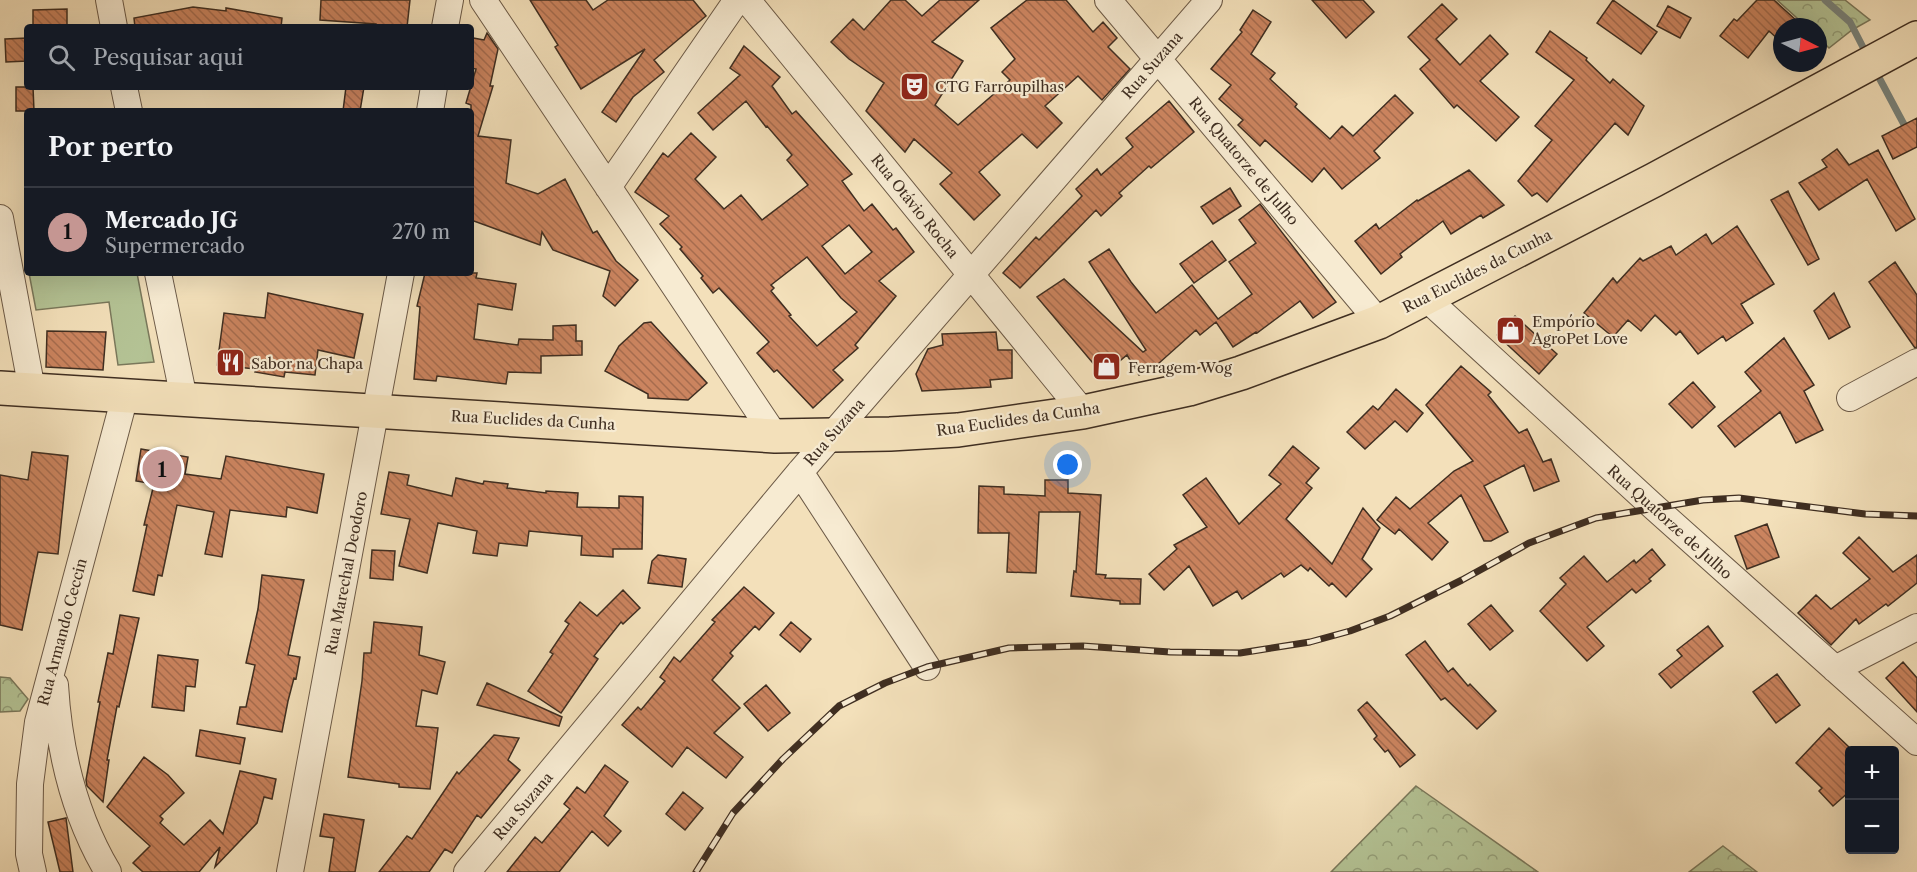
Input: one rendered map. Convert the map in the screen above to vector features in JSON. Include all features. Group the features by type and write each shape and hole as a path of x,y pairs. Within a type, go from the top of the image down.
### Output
{"main road":[{"name":"Rua Euclides da Cunha","path":"16,389 775,436 831,436 958,430 1083,412 1189,389 1379,322 1644,185 1917,38"}],"street":[{"path":"109,0 113,24"},
{"path":"446,24 450,0"},
{"path":"483,0 775,436"},
{"path":"608,187 737,0"},
{"name":"Rua Otávio Rocha","path":"747,0 1083,412"},
{"name":"Rua Quatorze de Julho","path":"1108,0 1379,322"},
{"name":"Rua Suzana","path":"467,872 800,472 1209,0"},
{"path":"125,90 128,108"},
{"path":"430,108 434,90"},
{"path":"0,218 16,389"},
{"path":"159,276 183,399"},
{"name":"Rua Marechal Deodoro","path":"290,872 400,276"},
{"name":"Rua Quatorze de Julho","path":"1426,298 1655,508 1917,742"},
{"path":"1850,398 1917,362"},
{"name":"Rua Armando Ceccin","path":"33,872 29,854 30,784 38,722 125,396"},
{"path":"800,472 927,667"},
{"path":"1835,669 1917,627"},
{"path":"54,664 57,718 66,769 78,811 94,850 108,872"}],"green space":[{"path":"1777,0 1845,0 1870,20 1852,30 1829,48 1827,46 1827,18 1797,18"},
{"path":"30,276 138,276 154,362 118,365 109,302 36,310"},
{"path":"0,677 10,678 28,699 20,711 0,712"},
{"path":"1416,786 1538,872 1331,872"},
{"path":"1723,846 1757,872 1689,872"}],"building":[{"path":"321,0 410,0 407,24 320,20"},
{"path":"530,0 586,0 593,10 608,0 693,0 706,16 654,60 664,72 633,97 616,122 602,112 645,49 581,89 555,47 558,45"},
{"path":"891,0 905,0 922,16 940,0 979,0 932,42 963,61 935,105 958,125 1010,80 1002,72 1015,59 991,28 1027,0 1066,0 1093,32 1103,22 1117,38 1108,47 1130,69 1102,100 1078,76 1045,106 1062,123 1037,148 1022,134 979,172 1000,195 974,220 940,184 952,173 914,139 905,152 866,111 884,83 849,59 831,42 853,19 864,30"},
{"path":"1312,0 1363,0 1374,12 1346,38"},
{"path":"1613,0 1657,32 1641,54 1597,23"},
{"path":"1757,0 1774,0 1794,18 1773,18 1773,35 1769,31 1748,58 1720,36 1734,19 1737,21"},
{"path":"1442,4 1457,19 1436,39 1460,65 1490,35 1508,54 1480,81 1519,117 1496,141 1457,105 1454,108 1420,69 1430,60 1408,37"},
{"path":"1668,6 1691,18 1680,38 1657,26"},
{"path":"193,7 226,11 226,8 282,18 281,24 135,24 134,18"},
{"path":"67,9 67,24 33,24 33,10"},
{"path":"1253,10 1271,22 1251,54 1275,73 1270,79 1297,104 1295,107 1330,139 1342,126 1353,136 1395,95 1413,113 1374,151 1380,158 1342,189 1324,168 1312,182 1265,140 1260,146 1238,125 1243,120 1219,99 1231,85 1211,69 1242,32 1240,30"},
{"path":"1550,31 1587,58 1586,60 1610,83 1613,79 1644,106 1628,135 1615,123 1547,202 1537,193 1532,196 1518,181 1552,140 1535,126 1574,80 1536,52"},
{"path":"487,33 498,49 490,86 493,86 478,136 511,140 506,183 538,194 565,179 593,233 597,231 616,261 638,280 615,306 603,296 610,271 553,250 542,232 540,245 474,221 474,108 466,103 470,90 474,90 476,69 474,69 474,38 484,40"},
{"path":"24,38 24,61 6,62 5,39"},
{"path":"744,46 780,77 772,86 792,114 796,111 852,174 842,181 864,211 872,204 893,230 896,228 914,252 879,281 896,296 855,345 858,348 833,370 843,380 813,408 777,370 774,372 757,353 769,342 719,288 713,293 701,278 703,276 680,249 682,247 660,224 669,216 635,192 663,153 668,157 691,133 716,157 695,179 724,209 741,195 762,220 808,185 787,160 792,155 746,101 713,130 698,113 740,75 730,68","holes":["849,225 872,252 845,274 822,246","807,257 841,298 857,312 817,346 789,316 791,315 771,291 774,288 771,285"]},
{"path":"16,87 33,90 34,108 16,111"},
{"path":"346,90 364,90 360,108 343,108"},
{"path":"1169,101 1194,132 1151,168 1149,166 1119,193 1122,196 1101,216 1096,210 1020,288 1003,273 1036,237 1039,240 1082,196 1076,189 1097,169 1101,175 1133,147 1126,138"},
{"path":"1917,118 1917,147 1893,159 1882,136"},
{"path":"1837,149 1849,165 1878,150 1915,219 1896,231 1867,179 1819,210 1799,183 1827,167 1822,160"},
{"path":"1469,170 1504,205 1483,218 1481,215 1451,234 1443,221 1400,254 1402,257 1381,274 1355,241 1376,224 1379,229 1417,200"},
{"path":"1230,188 1241,206 1213,224 1201,207"},
{"path":"1788,191 1819,259 1808,265 1771,200"},
{"path":"1260,204 1336,302 1313,318 1300,301 1257,333 1233,347 1216,322 1200,335 1196,330 1158,364 1139,375 1127,355 1103,375 1037,297 1064,279 1143,352 1146,350 1089,262 1109,249 1131,282 1156,313 1192,285 1218,319 1252,294 1229,262 1256,243 1239,220"},
{"path":"1737,226 1774,284 1741,304 1753,323 1726,341 1723,336 1698,354 1680,331 1676,335 1655,315 1641,331 1628,320 1613,337 1584,313 1613,278 1617,283 1640,258 1643,261 1671,246 1676,255 1706,234 1712,244"},
{"path":"1212,241 1226,260 1194,283 1180,264"},
{"path":"1895,262 1917,295 1917,347 1915,348 1869,282"},
{"path":"474,273 477,273 476,278 516,284 512,310 478,304 474,339 518,345 519,339 553,340 553,326 576,325 576,341 582,341 582,355 541,356 541,373 508,372 506,384 437,376 436,381 414,379 420,307 417,306 424,276 474,276"},
{"path":"268,293 363,314 354,358 318,350 315,375 285,372 284,377 255,372 256,369 217,365 224,313 265,318"},
{"path":"1834,293 1850,327 1829,339 1814,311"},
{"path":"1515,316 1557,354 1539,374 1497,335"},
{"path":"651,322 707,383 688,400 648,398 648,394 605,371 619,346 644,323"},
{"path":"47,331 106,332 103,370 46,367"},
{"path":"996,332 998,350 1012,350 1012,378 990,380 991,387 922,391 916,374 928,349 943,345 942,334"},
{"path":"1784,338 1814,385 1804,391 1823,430 1796,443 1780,412 1735,447 1718,426 1761,391 1745,372"},
{"path":"1461,366 1491,392 1488,395 1519,433 1527,429 1543,462 1551,459 1559,481 1534,491 1524,465 1484,486 1508,532 1491,541 1484,541 1461,495 1428,523 1448,542 1432,560 1399,529 1395,534 1377,520 1396,497 1410,509 1454,471 1473,461 1426,405"},
{"path":"1693,382 1715,407 1692,428 1669,404"},
{"path":"1396,389 1423,413 1407,432 1395,421 1365,449 1347,432 1373,406 1378,410"},
{"path":"1293,446 1319,468 1306,483 1312,488 1286,519 1332,564 1363,508 1380,528 1362,559 1372,569 1346,597 1332,583 1329,586 1310,568 1308,571 1301,565 1284,577 1281,573 1242,599 1237,591 1213,606 1189,566 1164,590 1149,574 1177,549 1174,545 1207,527 1183,495 1206,478 1239,524 1281,484 1269,475"},
{"path":"141,449 188,457 185,474 221,479 226,456 324,474 317,513 287,507 286,517 230,510 222,557 205,554 214,512 177,505 162,576 158,575 154,595 133,591 147,525 144,525 154,484 136,481"},
{"path":"32,452 68,456 58,554 38,552 22,630 0,625 0,475 28,480"},
{"path":"389,472 409,475 407,485 452,496 456,478 483,484 484,481 508,484 507,488 546,493 546,491 578,493 577,507 619,508 619,496 643,497 642,549 613,549 613,557 581,555 582,536 529,531 527,546 499,543 497,556 473,553 477,531 438,523 427,573 399,566 410,519 381,514"},
{"path":"1045,480 1068,480 1068,493 1101,495 1096,574 1106,575 1105,578 1141,579 1140,604 1120,604 1120,601 1071,596 1074,571 1076,572 1080,512 1039,512 1036,573 1007,572 1009,533 978,533 979,486 1004,487 1004,494 1045,496"},
{"path":"1767,524 1779,557 1747,569 1735,536"},
{"path":"1859,537 1893,572 1917,555 1917,583 1888,606 1886,604 1859,624 1856,619 1831,645 1798,613 1816,595 1831,609 1870,579 1843,553"},
{"path":"1652,549 1665,565 1636,593 1632,589 1587,627 1604,646 1587,661 1540,611 1566,584 1560,578 1584,556 1607,582 1634,560 1636,563"},
{"path":"372,550 395,551 393,580 370,578"},
{"path":"658,555 686,559 682,587 648,583 652,561"},
{"path":"262,575 304,580 288,655 300,657 282,732 237,724 240,707 246,707 255,665 246,663 258,609"},
{"path":"744,587 774,613 759,630 755,626 730,653 733,656 712,680 740,708 714,733 743,757 726,778 687,747 672,767 622,725 638,707 641,710 665,681 660,677 674,657 680,662 715,622 712,620"},
{"path":"623,590 640,608 623,624 621,622 594,656 598,659 561,713 528,691 553,654 550,652 569,624 565,621 580,602 597,616"},
{"path":"1491,605 1513,631 1490,650 1468,624"},
{"path":"120,615 139,618 119,707 117,706 107,760 109,760 103,802 87,786 86,780 108,653 113,654"},
{"path":"374,622 422,627 419,655 445,662 437,694 422,690 416,726 438,728 430,789 399,787 399,784 348,777 364,653 371,653"},
{"path":"791,622 811,639 800,652 780,635"},
{"path":"1708,626 1723,646 1671,688 1659,674 1682,656 1677,650"},
{"path":"1425,641 1448,672 1453,668 1468,686 1470,684 1496,711 1477,729 1445,698 1441,700 1406,655"},
{"path":"158,655 198,660 195,687 186,686 184,711 152,707"},
{"path":"1903,662 1917,678 1917,712 1886,678"},
{"path":"1777,674 1800,705 1776,723 1753,692"},
{"path":"487,683 562,717 559,726 477,705"},
{"path":"766,685 790,713 768,731 744,704"},
{"path":"1367,702 1415,755 1400,767 1388,750 1385,752 1374,739 1377,736 1358,710"},
{"path":"1829,728 1848,746 1845,746 1845,795 1833,806 1819,791 1822,788 1796,763"},
{"path":"200,730 245,738 240,764 196,756"},
{"path":"494,735 519,738 508,760 520,770 481,818 477,815 452,853 445,849 429,872 379,872 407,836 412,839 457,772 459,774"},
{"path":"144,757 168,775 184,793 160,816 163,819 160,823 184,845 210,820 223,834 240,771 276,779 272,799 264,797 257,823 215,867 220,847 199,872 143,872 133,863 150,846 107,807"},
{"path":"605,765 628,782 604,816 621,831 608,846 592,831 559,872 507,872 535,837 542,843 570,809 564,804 577,787 585,793"},
{"path":"683,792 703,808 685,830 666,814"},
{"path":"324,814 364,820 355,872 329,872 334,838 320,836"},
{"path":"66,818 73,872 60,872 48,822"}],"waterway":[{"path":"1825,0 1850,22 1867,55"},
{"path":"1875,70 1908,132"}],"railway":[{"path":"696,872 733,813 783,759 839,706 885,683 927,667 1009,648 1083,646 1170,652 1240,653 1310,642 1350,631 1390,616 1529,543 1596,518 1703,500 1739,498 1865,514 1917,516"}],"place":[{"name":"CTG Farroupilhas","path":"914,86"},
{"name":"Empório AgroPet Love","path":"1511,330"},
{"name":"Sabor na Chapa","path":"230,363"},
{"name":"Ferragem Wog","path":"1107,367"},
{"name":"Mercado JG","path":"162,469"}]}
